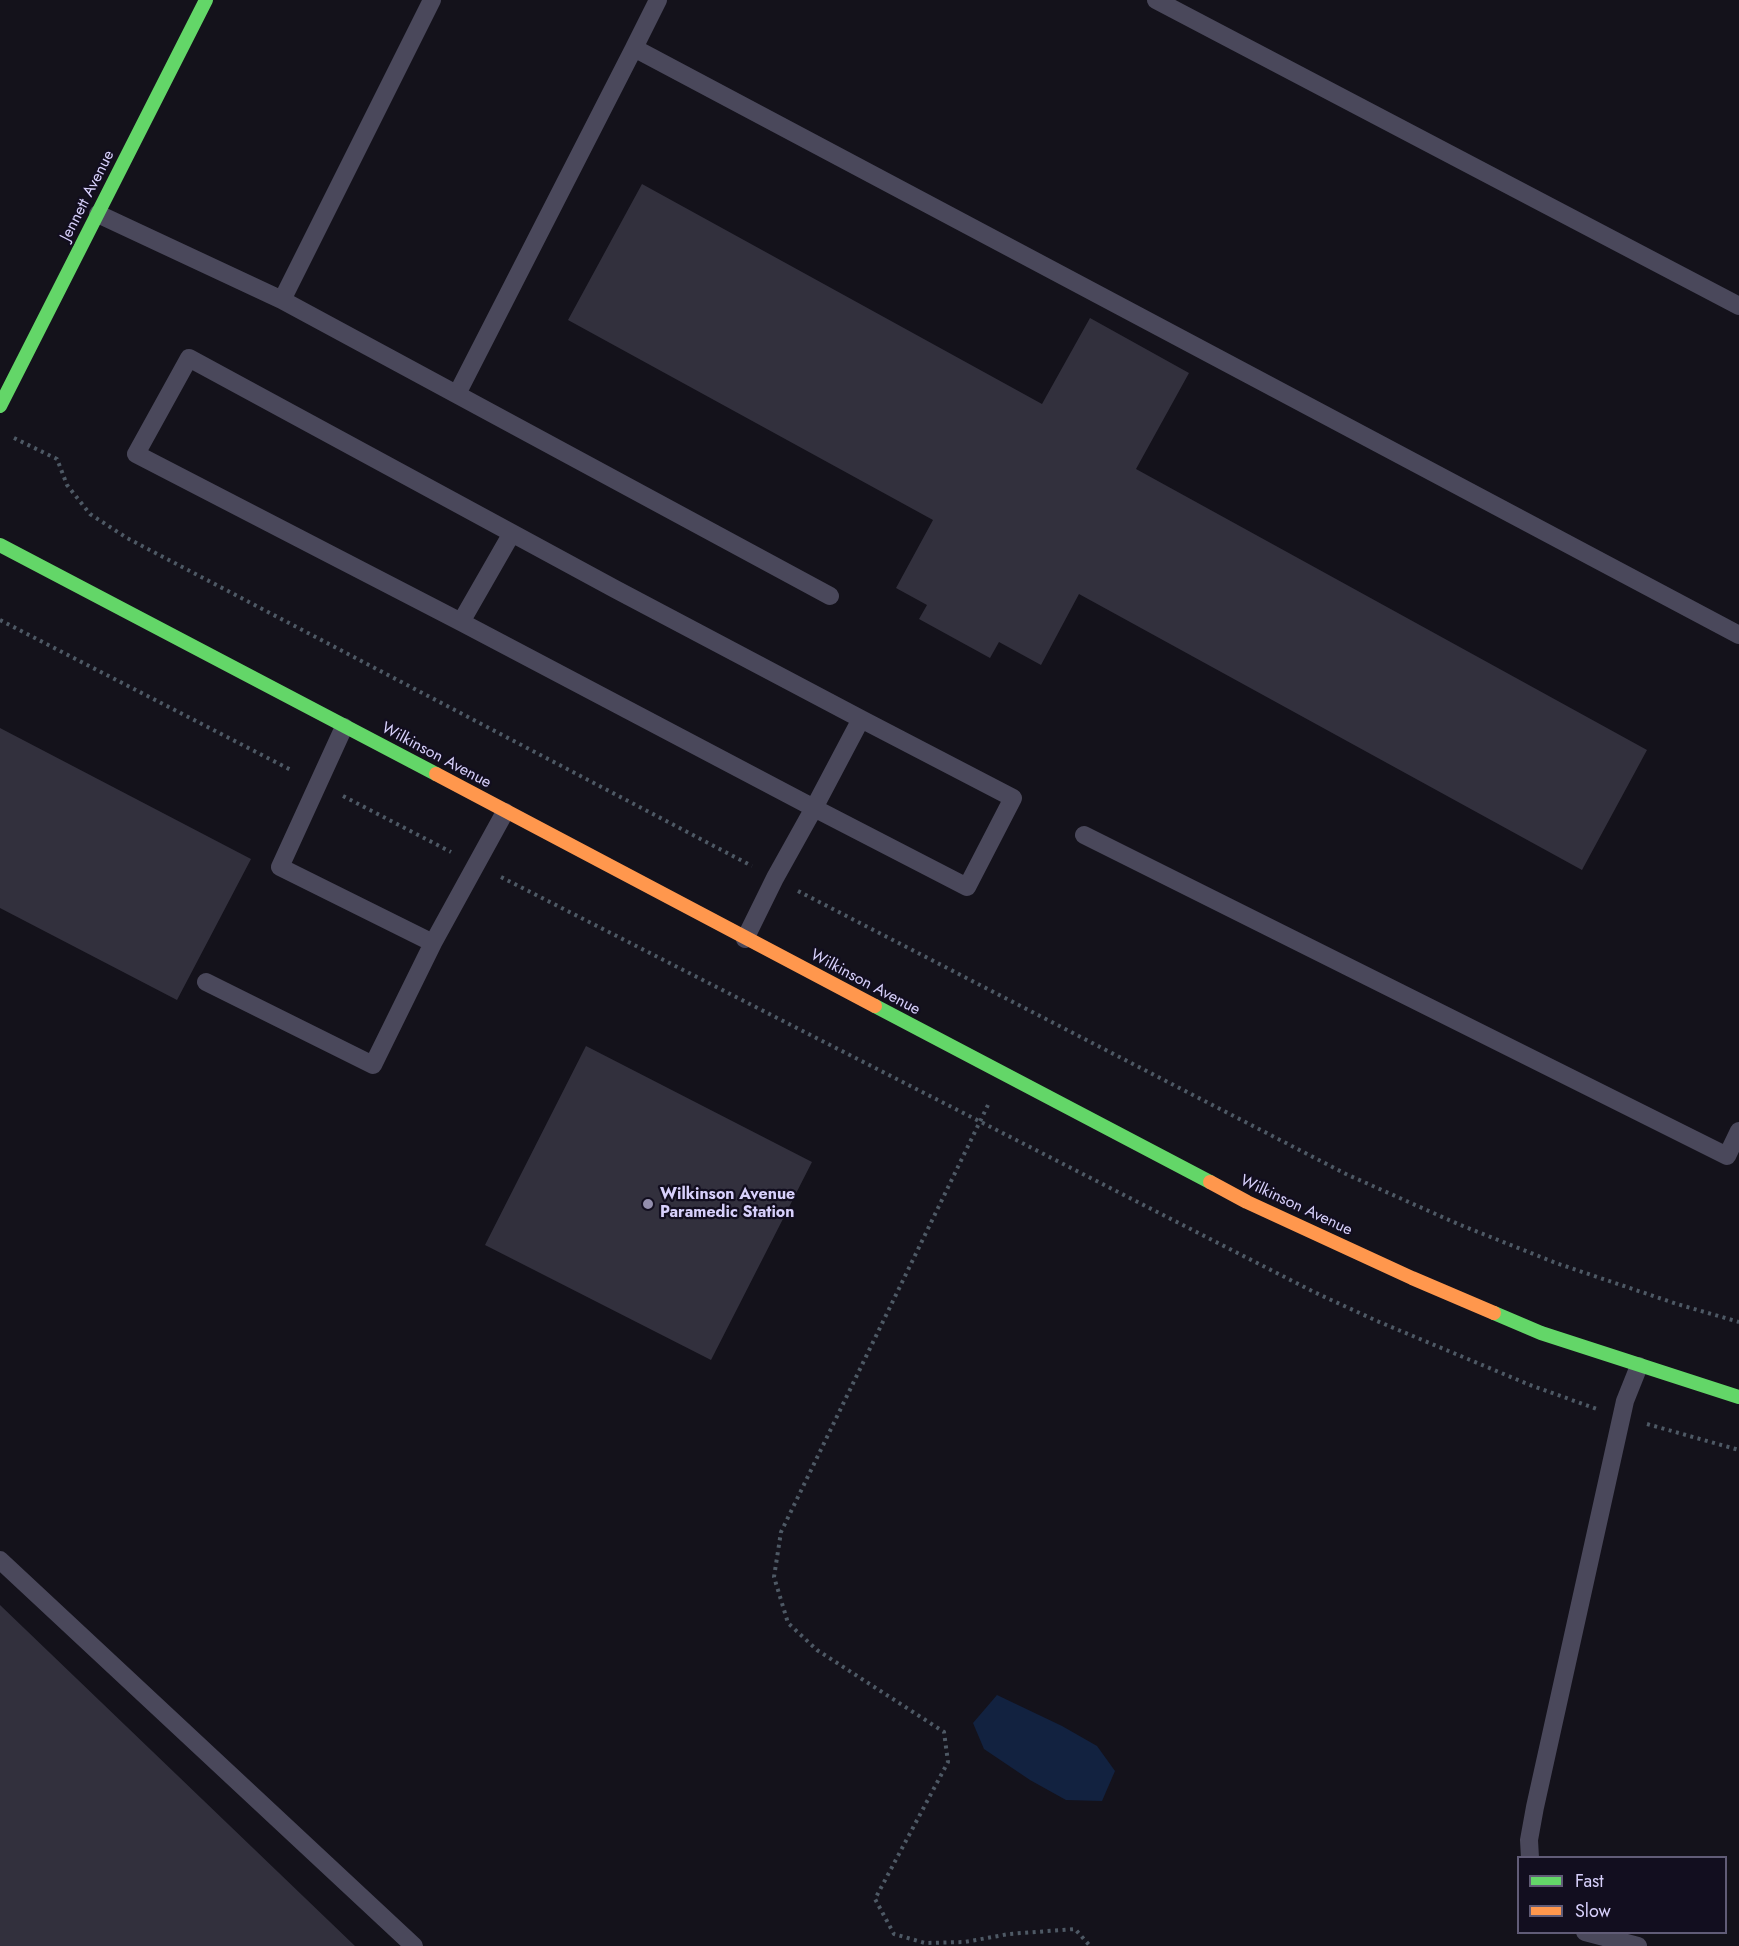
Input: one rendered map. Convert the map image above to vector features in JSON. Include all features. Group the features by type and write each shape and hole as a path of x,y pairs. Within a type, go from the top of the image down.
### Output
{"street":[{"name":"Jennett Avenue","path":"0,406 206,0"},
{"name":"Wilkinson Avenue","path":"0,545 1247,1202 1412,1278 1541,1333 1739,1397"}],"lane":[{"path":"282,300 432,0"},
{"path":"457,394 658,0"},
{"path":"1156,0 1739,306"},
{"path":"634,48 1739,635"},
{"path":"98,214 282,300 830,596"},
{"path":"189,358 861,719 1014,798 967,887 461,622 136,454 189,358"},
{"path":"461,622 512,532"},
{"path":"745,939 861,719"},
{"path":"344,727 280,867 433,943"},
{"path":"206,982 373,1065 433,943 506,812"},
{"path":"1084,835 1727,1156 1739,1131"},
{"path":"1530,1856 1529,1840 1535,1807 1625,1401 1639,1366"},
{"path":"0,1560 414,1946"},
{"path":"1593,1934 1638,1946"}],"path":[{"path":"9,436 57,459 67,485 90,514 128,538 775,879 1346,1174 1458,1224 1556,1263 1677,1304 1739,1322"},
{"path":"0,620 1324,1297 1530,1385 1622,1416 1739,1450"},
{"path":"1003,1074 781,1532 774,1577 788,1623 817,1650 944,1732 948,1762 875,1899 894,1934 925,1943 965,1942 1008,1934 1075,1929 1090,1946"}],"water":[{"path":"997,1695 1062,1726 1097,1746 1115,1771 1102,1801 1066,1800 1030,1780 984,1749 973,1723"}],"building":[{"path":"642,184 1042,404 1090,318 1189,373 1136,469 1647,750 1582,870 1079,594 1041,665 999,642 990,658 919,619 927,605 896,588 933,520 568,320"},
{"path":"0,728 251,859 177,1000 0,908"},
{"name":"Wilkinson Avenue Paramedic Station","path":"586,1046 812,1162 711,1360 485,1245"},
{"path":"0,1605 355,1946 0,1946"}],"traffic: fast":[{"path":"0,406 206,0"},
{"path":"0,545 436,774"},
{"path":"875,1006 1210,1182"},
{"path":"1494,1313 1541,1333 1739,1397"}],"traffic: slow":[{"path":"436,774 875,1006"},
{"path":"1210,1182 1247,1202 1494,1313"}],"place":[{"name":"Wilkinson Avenue Paramedic Station","path":"648,1204"}]}
